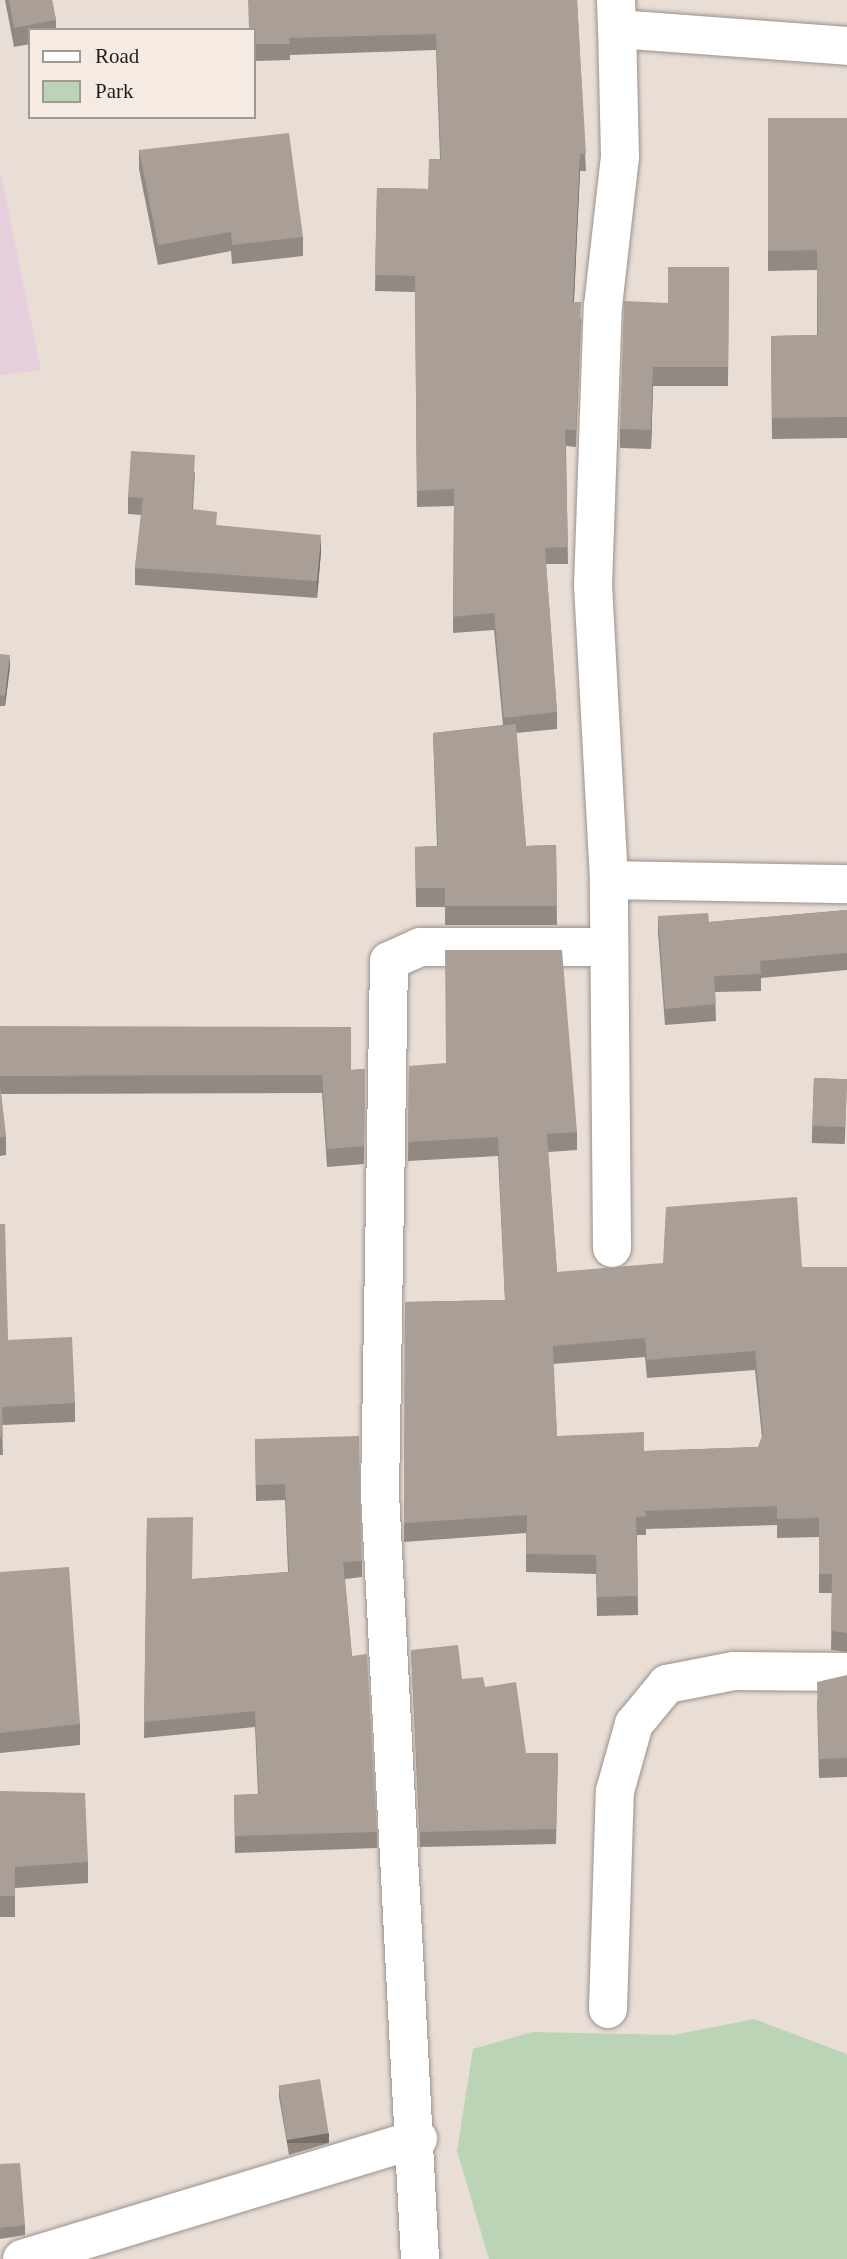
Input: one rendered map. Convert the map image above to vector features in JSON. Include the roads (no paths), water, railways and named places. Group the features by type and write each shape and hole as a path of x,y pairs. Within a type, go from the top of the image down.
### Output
{"street":[{"path":"612,1248 608,880 593,586 603,306 620,157 617,15 847,46"},
{"path":"608,880 847,884"},
{"path":"420,2259 418,2138 380,1493 389,961 420,947 609,947"},
{"path":"608,2009 615,1791 634,1724 667,1685 734,1671 847,1672"},
{"path":"22,2259 418,2138"}]}
